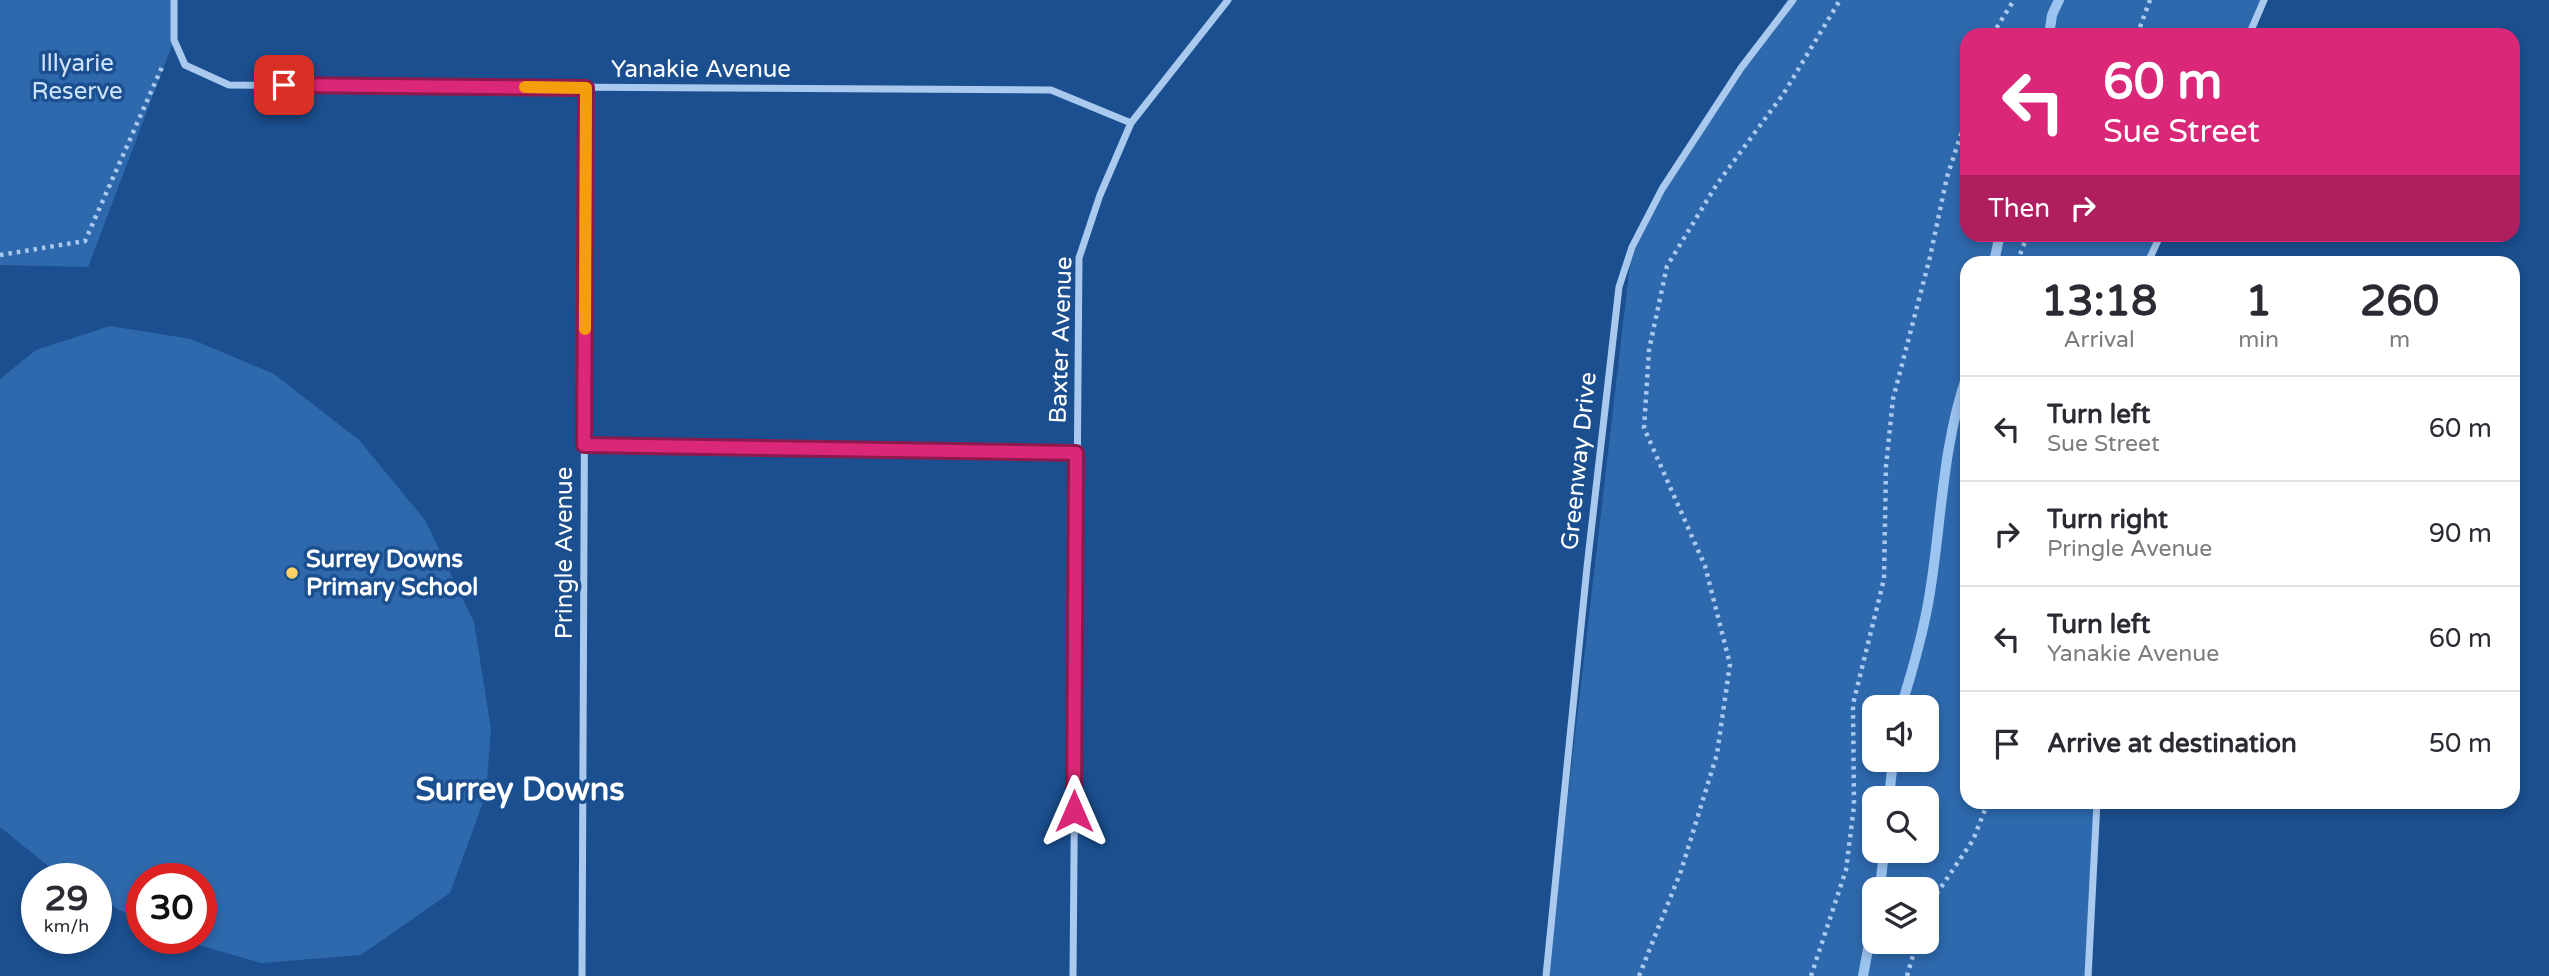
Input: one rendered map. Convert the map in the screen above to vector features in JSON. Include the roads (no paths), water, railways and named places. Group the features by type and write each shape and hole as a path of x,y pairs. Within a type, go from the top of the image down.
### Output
{"street":[{"name":"Yanakie Avenue","path":"174,0 174,40 185,65 229,85 1051,90 1131,124"},
{"name":"Baxter Avenue","path":"1073,976 1079,258 1100,195 1131,124 1228,0"},
{"name":"Greenway Drive","path":"1546,976 1588,553 1619,287 1632,247 1662,189 1741,68 1793,0"},
{"path":"2252,28 2264,0"},
{"name":"Pringle Avenue","path":"582,976 586,88"},
{"path":"584,445 1076,453"},
{"path":"2088,976 2097,809"}],"waterway":[{"path":"2050,28 2052,15 2059,0"},
{"path":"1995,256 1998,242"},
{"path":"1905,695 1928,607 1947,456 1960,399"},
{"path":"1890,786 1892,772"},
{"path":"1881,877 1883,863"},
{"path":"1863,976 1867,954"}],"place":[{"name":"Surrey Downs Primary School","path":"292,573"}],"district":[{"name":"Surrey Downs","path":"520,790"}],"park label":[{"name":"Illyarie Reserve","path":"77,77"}]}
